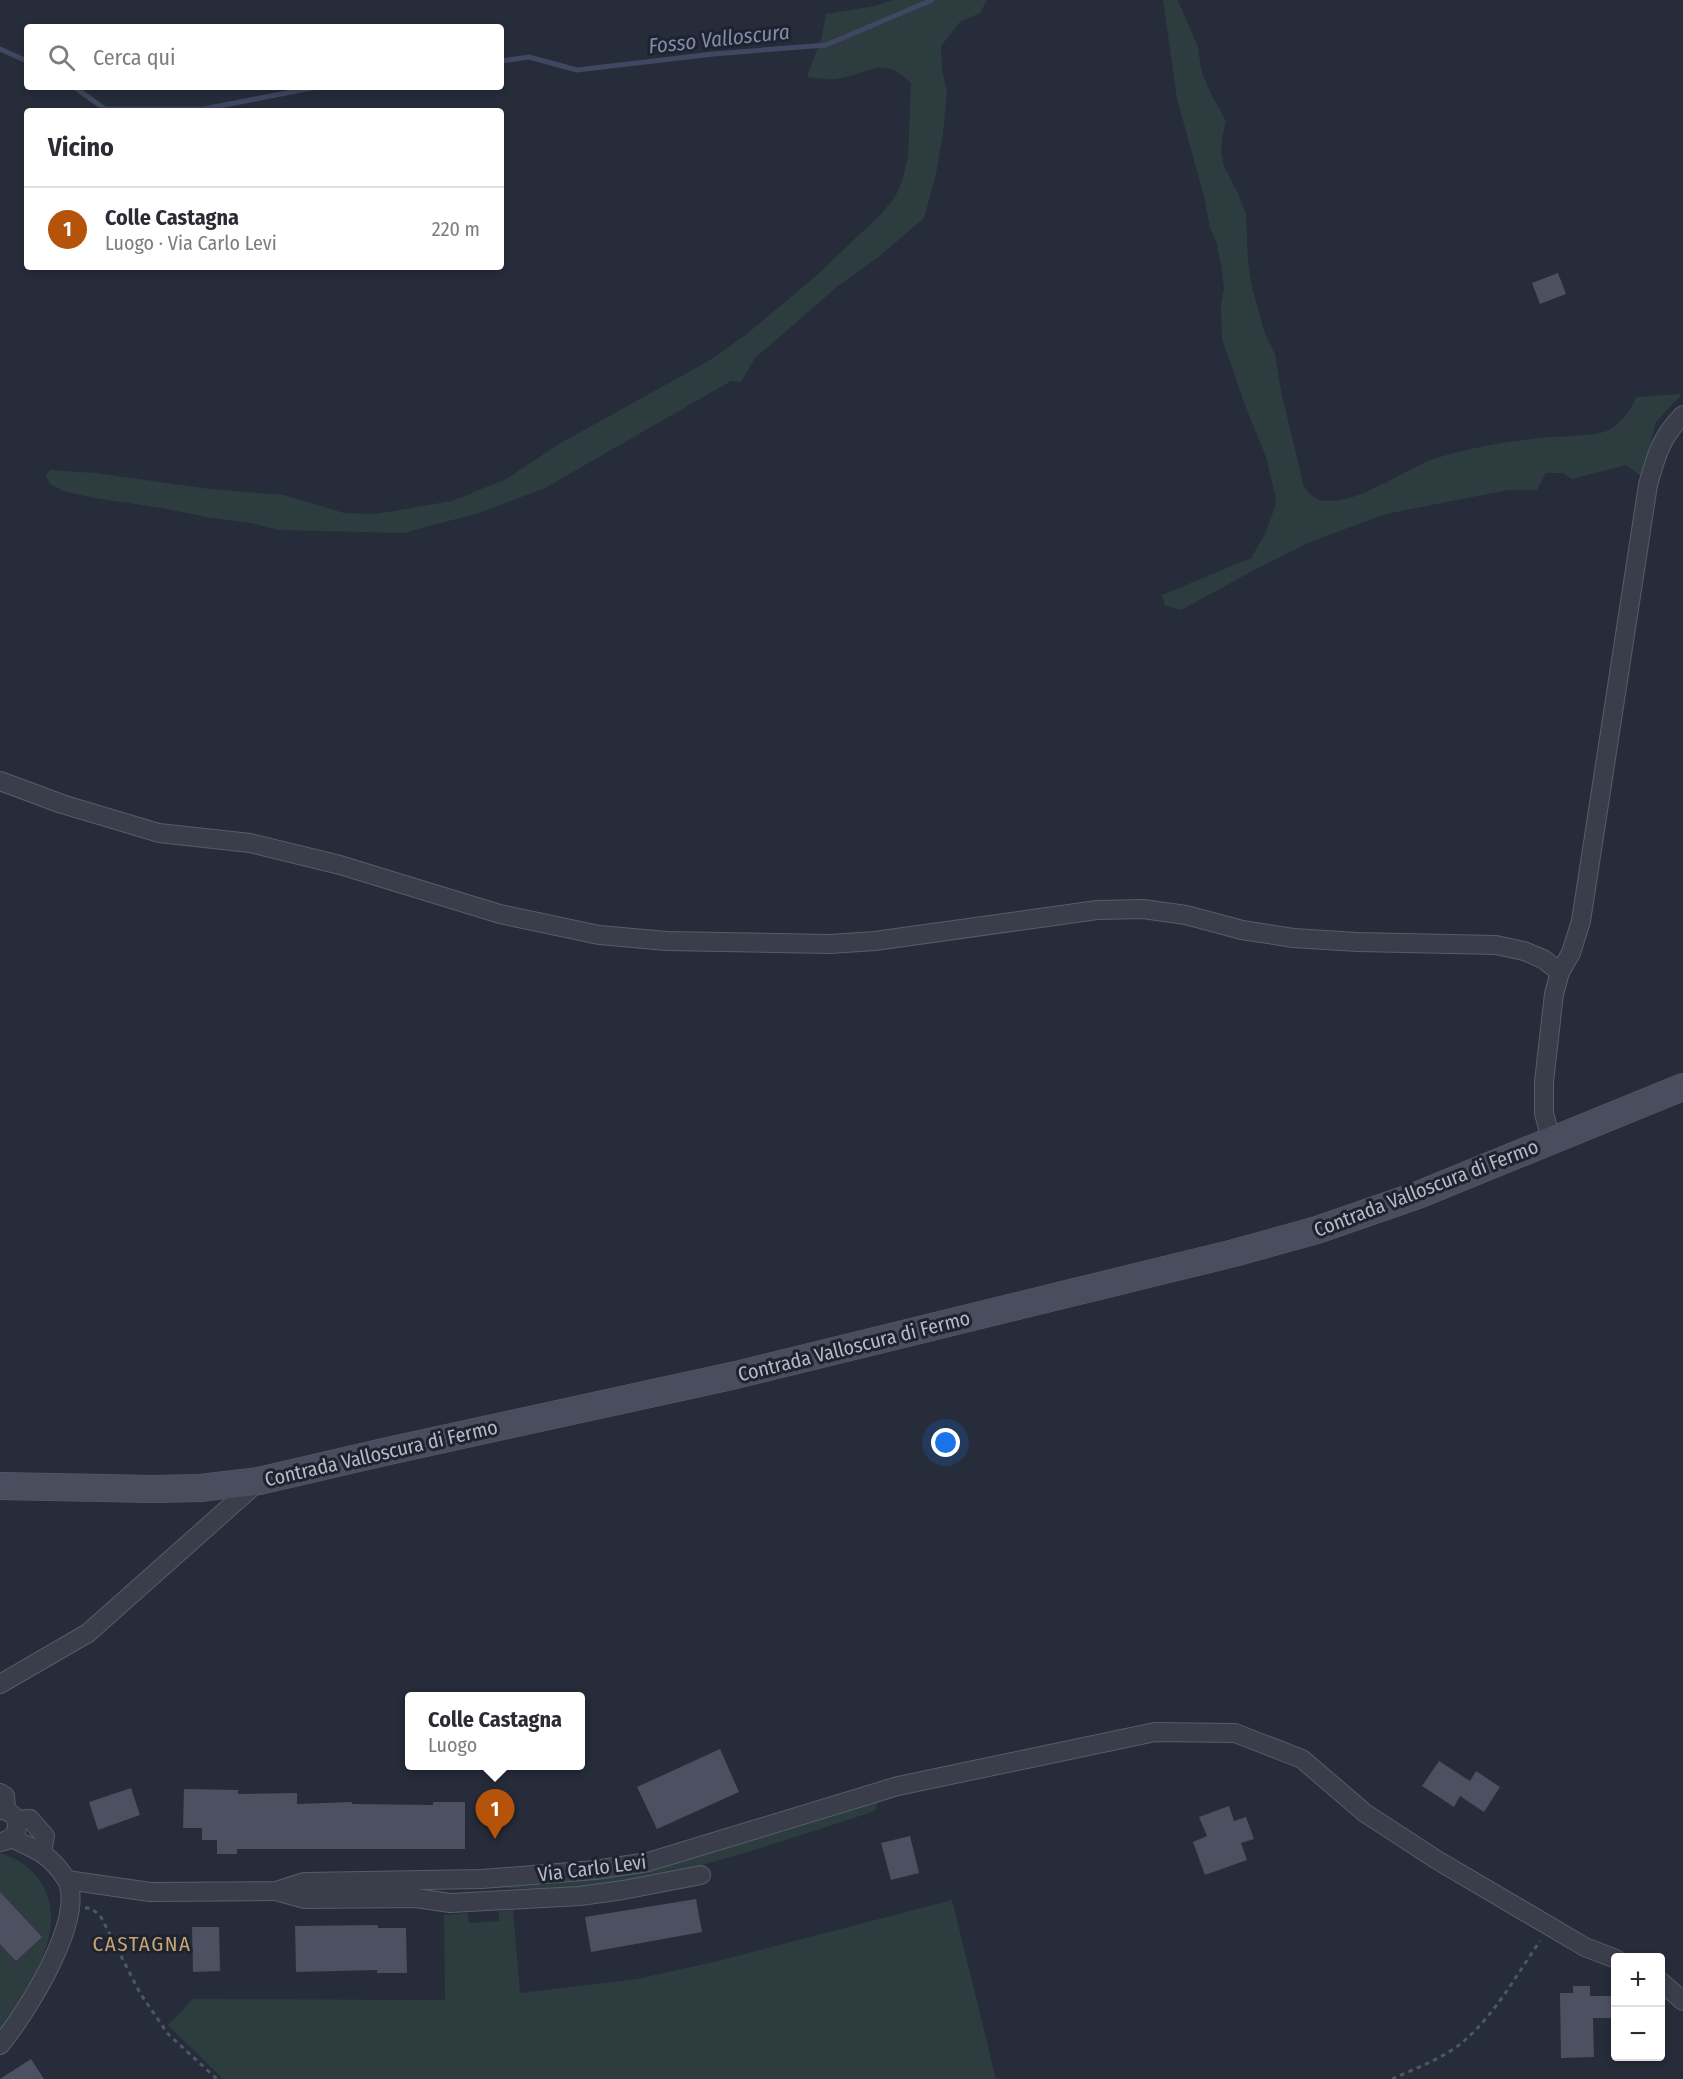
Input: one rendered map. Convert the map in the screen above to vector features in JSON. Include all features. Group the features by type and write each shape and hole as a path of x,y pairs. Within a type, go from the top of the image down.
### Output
{"street":[{"path":"1551,1140 1544,1113 1544,1082 1554,994 1560,972 1571,952 1581,921 1647,485 1654,459 1668,431 1683,415"},
{"path":"0,781 62,804 159,833 250,843 340,865 500,914 599,934 667,941 830,944 875,941 1096,910 1143,909 1186,915 1242,930 1293,938 1496,945 1524,951 1544,960 1560,972"},
{"name":"Contrada Valloscura di Fermo","path":"0,1486 153,1489 200,1488 259,1481 736,1375 1234,1253 1317,1230 1418,1195 1683,1087"},
{"path":"0,1684 87,1633 259,1481"},
{"name":"Via Carlo Levi","path":"276,1891 304,1882 482,1879 595,1870 648,1862 898,1786 1155,1732 1235,1733 1302,1759 1365,1813 1437,1860 1585,1947 1611,1957"},
{"path":"0,2044 40,1986 56,1954 71,1905 67,1880 42,1852 6,1840 17,1830 6,1808"},
{"path":"6,1808 30,1819 45,1836 42,1852"},
{"name":"Via Carlo Levi","path":"67,1880 150,1892 276,1891 305,1899 416,1898 450,1904 580,1896 701,1875"},
{"path":"1665,1985 1683,2001"}],"path":[{"path":"71,1905 90,1908 100,1915 140,1994 168,2034 217,2079"},
{"path":"1392,2079 1433,2061 1464,2042 1487,2018 1550,1927"}],"shaded area":[{"path":"893,0 987,0 980,13 960,22 941,46 942,69 947,92 943,133 936,174 924,218 881,255 838,286 755,358 741,382 731,381 545,488 482,512 404,533 279,530 251,523 95,498 63,491 50,484 46,476 50,470 96,473 210,489 284,495 344,513 376,514 452,501 506,479 559,444 712,359 748,333 816,276 881,214 895,197 902,182 908,157 911,83 901,74 883,67 836,79 807,77 822,36 826,14 875,6"},
{"path":"1163,0 1177,0 1179,3 1198,47 1201,70 1226,121 1221,154 1224,166 1246,214 1248,263 1252,287 1264,331 1275,354 1281,391 1304,487 1309,492 1322,501 1341,500 1370,490 1426,462 1452,453 1514,441 1605,432 1623,419 1636,397 1682,394 1656,422 1642,477 1626,465 1572,479 1563,473 1546,473 1537,490 1508,490 1386,514 1315,540 1183,609 1179,610 1165,605 1162,595 1251,558 1265,534 1276,498 1266,457 1222,339 1221,305 1224,288 1221,264 1177,99"},
{"path":"878,1801 875,1811 694,1867 582,1887 485,1888 507,1882 598,1876"},
{"path":"0,1853 21,1862 38,1878 48,1897 51,1917 49,1937 43,1957 0,2031"},
{"path":"952,1900 996,2079 223,2079 168,2025 193,1999 445,2000 444,1915 468,1913 469,1923 499,1921 499,1911 513,1910 520,1993 637,1979 718,1961"}],"building":[{"path":"1558,273 1566,294 1540,304 1532,283"},
{"path":"720,1749 739,1792 657,1829 637,1787"},
{"path":"1439,1761 1470,1781 1476,1771 1500,1787 1484,1812 1460,1796 1454,1807 1422,1786"},
{"path":"131,1788 140,1815 98,1830 89,1802"},
{"path":"184,1789 238,1790 238,1794 297,1793 297,1804 352,1802 352,1804 433,1805 433,1802 465,1802 465,1849 237,1849 237,1854 217,1854 217,1840 202,1840 202,1828 183,1828"},
{"path":"1229,1806 1234,1821 1246,1817 1254,1839 1241,1843 1247,1860 1205,1875 1193,1842 1207,1836 1199,1817"},
{"path":"910,1836 919,1873 891,1880 881,1843"},
{"path":"0,1892 42,1937 16,1961 0,1944"},
{"path":"696,1899 702,1932 591,1952 585,1917"},
{"path":"378,1925 378,1928 406,1928 407,1973 377,1973 377,1970 296,1972 295,1926"},
{"path":"192,1927 219,1927 220,1971 193,1972"},
{"path":"1573,1986 1590,1986 1590,1996 1611,1996 1611,2018 1593,2018 1594,2057 1561,2058 1560,1993 1573,1993"},
{"path":"31,2059 44,2079 0,2079"}],"waterway":[{"name":"Fosso Valloscura","path":"504,61 529,57 577,70 713,54 826,45 932,0"},
{"name":"Fosso Valloscura","path":"0,49 24,60"},
{"name":"Fosso Valloscura","path":"78,90 104,108"},
{"name":"Fosso Valloscura","path":"209,108 302,90"}],"place":[{"name":"Colle Castagna","path":"495,1839"}],"district":[{"name":"CASTAGNA","path":"142,1944"}]}
